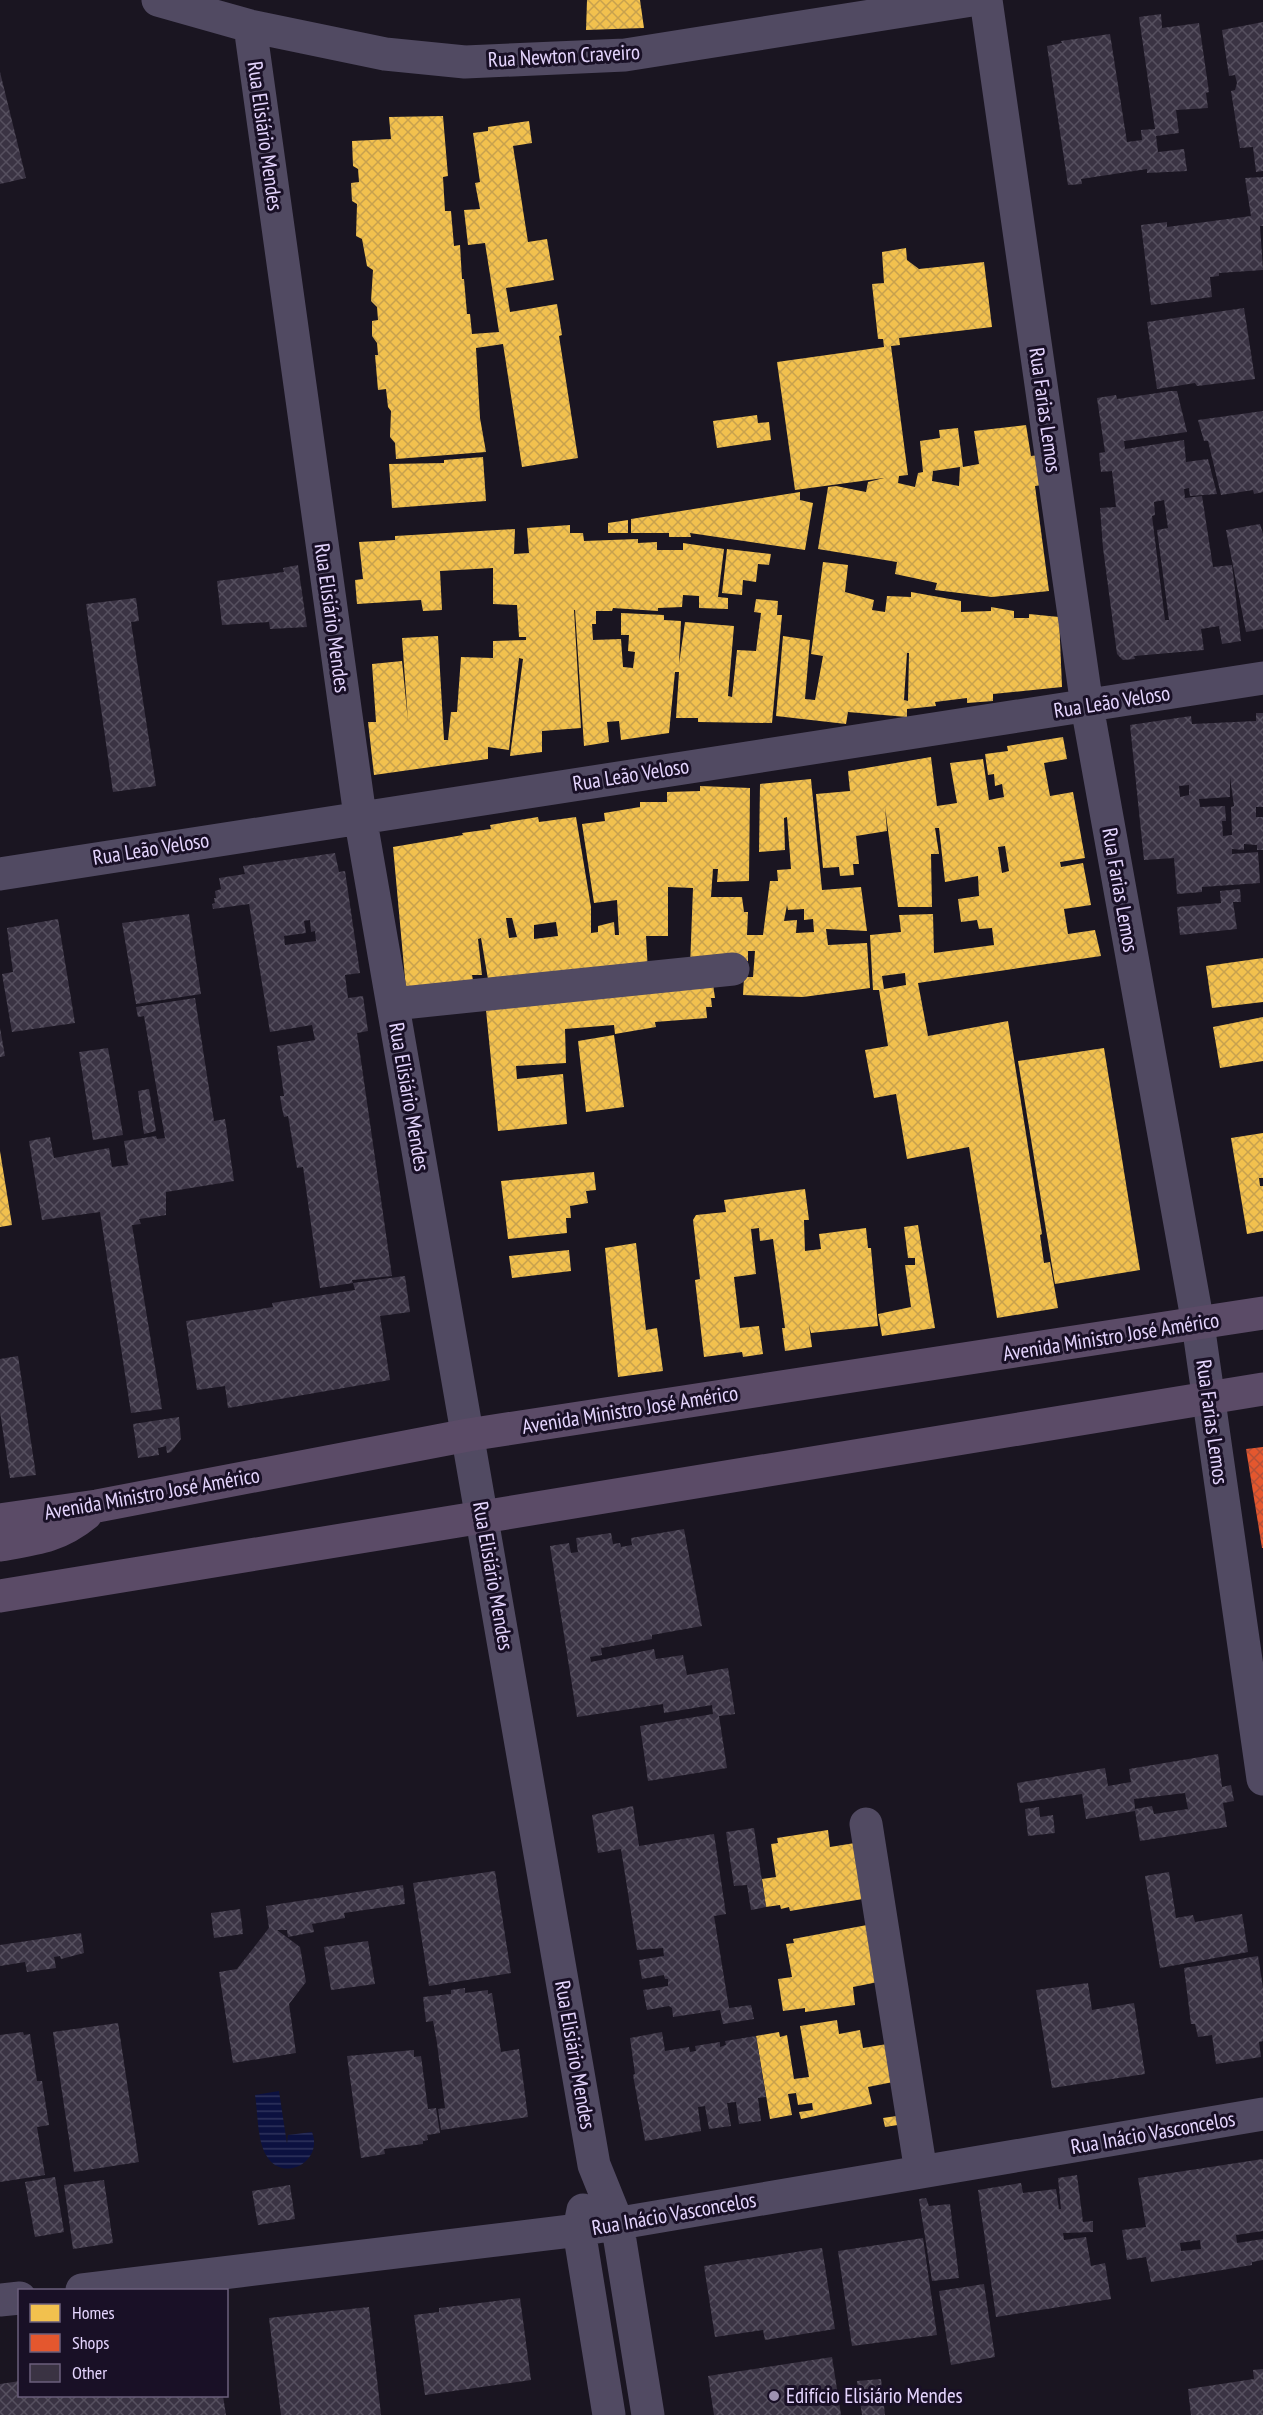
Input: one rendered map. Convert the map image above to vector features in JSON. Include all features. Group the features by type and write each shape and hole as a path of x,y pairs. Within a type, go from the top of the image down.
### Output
{"main road":[{"name":"Avenida Ministro José Américo","path":"0,1520 97,1506 468,1435 1263,1313"},
{"path":"0,1596 1263,1389"},
{"path":"0,1545 52,1536 72,1526 97,1506"}],"street":[{"name":"Rua Newton Craveiro","path":"158,0 250,26 385,54 465,62 625,55 972,0"},
{"name":"Rua Farias Lemos","path":"986,0 1087,706 1198,1324 1263,1779"},
{"name":"Rua Elisiário Mendes","path":"250,26 360,816 594,2165 617,2222 648,2415"},
{"name":"Rua Leão Veloso","path":"0,874 360,816 1263,678"},
{"path":"393,1004 733,969"},
{"path":"866,1824 921,2172"},
{"name":"Rua Inácio Vasconcelos","path":"90,2289 579,2230 1263,2114"},
{"name":"Rua Elisiário Mendes","path":"594,2165 579,2230 609,2415"},
{"path":"0,2300 18,2298"}],"shaded area":[{"path":"279,2091 287,2144 288,2135 312,2132 314,2143 307,2160 300,2166 291,2168 282,2168 273,2164 263,2149 259,2134 255,2095"}],"building: Homes":[{"path":"587,0 640,0 644,28 586,30"},
{"path":"443,116 448,176 443,177 445,211 451,211 454,246 460,245 462,279 464,279 467,314 470,314 472,334 499,332 485,243 468,245 464,210 480,209 475,183 480,182 473,133 488,131 488,127 529,121 532,143 513,146 528,242 547,239 554,280 506,288 510,312 557,304 562,335 559,336 578,458 522,467 503,344 476,348 480,418 486,452 396,459 395,443 390,437 391,411 388,407 386,389 378,390 375,355 378,355 377,343 372,336 372,321 378,320 377,307 371,301 373,270 367,266 362,239 356,236 357,204 352,201 351,183 359,182 358,169 353,166 352,141 391,139 389,117"},
{"path":"906,248 907,260 919,269 984,262 992,327 899,338 900,345 891,346 908,475 899,476 898,483 915,487 918,473 923,472 920,441 940,438 939,430 958,428 963,467 979,464 974,431 1026,425 1031,456 1039,455 1043,485 1035,486 1049,591 992,597 935,590 937,583 895,574 897,562 818,549 828,487 836,486 866,492 868,482 884,478 795,490 777,362 884,347 883,339 878,339 872,284 884,283 882,252","holes":["960,467 959,486 932,481 933,471"]},
{"path":"757,415 758,423 769,422 771,440 717,448 713,421"},
{"path":"483,457 486,501 392,508 389,464 444,463 444,460"},
{"path":"800,492 800,500 813,503 805,550 690,533 691,537 669,537 669,533 631,533 631,519"},
{"path":"628,520 628,533 608,533 608,523"},
{"path":"570,525 570,533 583,533 584,541 638,539 638,543 657,542 657,550 683,550 683,543 724,549 718,597 728,598 728,609 699,608 699,596 683,595 682,607 658,608 658,611 613,608 612,611 596,611 596,624 592,624 593,640 621,639 623,667 633,668 635,652 628,651 629,635 621,635 621,613 664,615 664,620 681,621 679,664 685,622 734,626 728,696 732,697 737,650 756,651 761,613 754,612 756,599 778,601 777,615 782,615 772,723 698,722 698,718 676,718 679,672 675,672 669,733 621,740 619,721 607,722 609,742 584,746 574,610 581,728 542,731 542,752 510,756 523,659 519,658 509,750 488,747 488,759 374,775 368,722 376,722 372,664 402,661 408,721 402,638 438,636 444,740 448,740 451,712 457,712 461,657 493,658 493,641 526,640 526,637 519,637 517,605 493,604 493,568 440,571 442,610 423,611 421,600 357,604 355,580 363,579 359,542 395,540 395,536 515,529 514,554 529,553 527,528"},
{"path":"727,549 771,554 769,565 758,564 756,582 743,580 742,595 722,593"},
{"path":"823,562 848,565 845,592 874,600 872,610 885,612 887,596 911,597 911,592 961,601 961,612 991,611 991,607 1014,611 1014,618 1029,618 1029,614 1059,617 1062,687 993,694 993,701 967,703 967,698 935,702 936,706 907,709 907,717 848,712 846,724 776,716 783,636 810,640 805,699 815,700 823,656 811,654","holes":["907,653 909,653 908,701 904,700"]},
{"path":"1063,737 1067,759 1044,763 1050,796 1073,792 1085,858 1060,862 1061,867 1083,863 1091,905 1064,909 1068,934 1095,930 1101,956 918,983 928,1036 1008,1021 1042,1234 1040,1235 1044,1263 1050,1262 1058,1308 997,1318 969,1147 907,1159 896,1094 874,1098 865,1050 888,1046 879,990 873,990 870,935 901,932 899,915 933,914 934,953 994,945 992,928 979,929 977,920 961,922 958,899 979,896 978,876 945,882 939,828 935,828 939,854 931,854 932,907 898,907 885,807 887,831 856,836 859,864 853,864 854,875 840,876 839,867 823,868 816,794 850,791 848,771 931,757 937,806 957,803 950,763 983,759 989,800 1004,797 1002,784 995,786 994,774 988,775 985,754 1008,751 1007,746","holes":["1005,846 1009,871 1002,873 998,847","905,973 906,985 884,989 882,976"]},
{"path":"811,779 822,890 861,887 867,931 826,929 828,945 867,943 870,988 803,997 743,995 744,977 753,977 755,951 748,951 748,961 690,967 693,888 668,887 668,936 646,936 648,972 490,991 481,938 478,939 482,975 472,975 473,980 407,1000 393,847 491,829 490,825 513,821 538,817 539,822 576,817 591,907 591,933 598,932 598,926 614,922 615,935 619,935 617,900 594,903 582,824 605,821 604,813 640,807 640,802 667,802 667,792 700,791 700,786 750,788 749,881 717,882 718,869 713,869 711,897 742,897 744,912 748,912 747,935 763,935 770,881 778,881 777,870 791,869 787,817 784,818 785,850 759,852 760,784","holes":["787,905 788,910 804,909 804,920 813,919 814,932 796,933 797,920 784,921","506,918 512,918 517,937 509,938","556,922 558,936 534,939 534,925"]},
{"path":"1263,958 1263,1002 1212,1008 1206,966"},
{"path":"712,977 715,998 711,998 712,1007 706,1007 707,1018 655,1022 656,1027 615,1034 614,1025 565,1029 566,1063 516,1066 517,1079 563,1074 567,1124 498,1131 485,1000"},
{"path":"1263,1017 1263,1061 1220,1068 1213,1027"},
{"path":"614,1035 624,1107 586,1112 578,1041"},
{"path":"1104,1048 1140,1270 1055,1284 1018,1061"},
{"path":"1263,1133 1263,1178 1259,1178 1260,1186 1263,1186 1263,1231 1247,1234 1231,1138"},
{"path":"0,1151 12,1225 0,1227"},
{"path":"594,1172 596,1190 586,1191 588,1203 570,1206 571,1218 566,1218 567,1233 508,1239 501,1181"},
{"path":"805,1189 809,1220 804,1220 805,1251 821,1249 819,1234 866,1228 868,1248 871,1248 878,1326 811,1333 809,1325 812,1347 785,1351 782,1328 785,1328 773,1239 760,1241 759,1228 751,1229 756,1274 734,1277 740,1328 759,1326 763,1354 743,1357 742,1352 704,1357 695,1280 700,1279 693,1220 696,1215 726,1212 724,1200"},
{"path":"918,1225 935,1328 882,1336 878,1314 911,1307 905,1265 915,1265 915,1258 908,1258 904,1227"},
{"path":"636,1243 646,1330 657,1328 663,1371 618,1377 605,1248"},
{"path":"569,1250 571,1271 512,1278 509,1256"},
{"path":"828,1830 830,1847 855,1843 863,1899 790,1911 789,1907 781,1909 780,1905 766,1907 762,1879 776,1877 771,1844 778,1843 777,1838"},
{"path":"867,1925 878,1982 853,1987 855,2005 805,2012 805,2008 783,2011 778,1979 792,1977 786,1944 794,1943 793,1939"},
{"path":"837,2020 839,2034 860,2030 863,2048 887,2044 893,2082 868,2087 872,2104 801,2119 799,2112 813,2110 812,2103 798,2105 796,2093 788,2094 792,2115 770,2119 756,2036 779,2032 780,2037 787,2035 794,2079 809,2077 800,2026"},
{"path":"903,2115 904,2124 885,2127 883,2118"}],"building: Shops":[{"path":"1263,1447 1263,1548 1262,1548 1246,1449"}],"building: Other":[{"path":"1161,14 1162,28 1199,23 1209,92 1206,93 1208,108 1176,110 1179,133 1156,136 1158,152 1184,149 1187,171 1147,173 1147,169 1081,179 1082,184 1068,185 1047,46 1062,43 1061,41 1110,34 1127,142 1142,140 1141,130 1155,129 1139,17"},
{"path":"1263,22 1263,171 1256,172 1253,147 1240,148 1231,91 1235,90 1237,83 1235,75 1229,76 1222,30"},
{"path":"0,72 26,178 0,184"},
{"path":"1263,177 1263,226 1260,226 1263,270 1219,273 1219,276 1210,277 1212,297 1151,305 1141,225 1167,222 1167,227 1251,216 1245,178"},
{"path":"1244,308 1255,379 1197,386 1195,383 1157,389 1147,322"},
{"path":"1177,391 1187,432 1124,441 1125,449 1184,440 1186,462 1208,459 1217,494 1190,496 1189,488 1184,489 1185,498 1202,496 1213,567 1232,565 1241,641 1222,644 1219,626 1201,629 1204,650 1134,656 1135,659 1123,660 1117,654 1100,508 1116,507 1112,471 1101,472 1099,453 1105,452 1097,398 1116,395 1117,399","holes":["1164,500 1168,528 1157,530 1169,620 1165,620 1152,516 1155,515 1154,502"]},
{"path":"1263,411 1263,492 1254,494 1253,490 1221,495 1208,441 1204,441 1198,420"},
{"path":"1260,524 1263,534 1263,629 1246,632 1226,530"},
{"path":"298,565 307,627 270,629 269,622 222,625 217,581 284,572 283,568"},
{"path":"136,598 139,621 131,622 156,786 113,792 86,604"},
{"path":"1256,713 1263,713 1263,807 1256,807 1256,817 1263,817 1263,850 1257,850 1257,845 1244,844 1244,850 1232,849 1232,854 1258,852 1260,883 1202,887 1202,892 1177,894 1174,858 1144,860 1130,725 1191,716 1192,724 1256,721","holes":["1230,777 1234,806 1231,807 1232,835 1223,836 1222,821 1226,821 1225,806 1200,807 1199,799 1230,797","1189,785 1189,795 1180,797 1179,786"]},
{"path":"335,853 339,872 345,871 360,973 345,975 348,998 363,996 368,1031 357,1033 392,1276 352,1280 353,1283 320,1288 303,1167 297,1168 288,1116 284,1117 282,1108 280,1096 284,1096 277,1046 315,1040 312,1025 270,1032 249,904 213,909 215,891 221,889 219,878 245,874 243,866","holes":["310,920 311,932 315,931 316,941 285,945 284,936 306,933 304,921"]},
{"path":"1240,889 1241,902 1233,902 1237,929 1180,935 1177,907 1221,903 1220,891"},
{"path":"189,914 201,994 136,1004 122,923"},
{"path":"58,919 75,1023 12,1032 2,974 13,972 7,928"},
{"path":"195,998 214,1121 225,1119 234,1181 166,1192 166,1215 139,1219 141,1224 132,1225 162,1409 131,1413 100,1212 42,1220 29,1141 50,1137 54,1158 109,1148 112,1167 128,1165 124,1141 156,1136 157,1139 165,1138 144,1016 138,1017 136,1007"},
{"path":"0,1028 5,1056 0,1057"},
{"path":"108,1048 123,1135 93,1140 79,1052"},
{"path":"149,1089 156,1131 144,1134 138,1091"},
{"path":"405,1276 410,1312 380,1316 390,1380 228,1408 225,1386 197,1390 186,1321 273,1307 272,1303 355,1290 353,1283"},
{"path":"18,1356 36,1475 10,1478 0,1412 0,1359"},
{"path":"179,1417 181,1439 171,1452 167,1453 166,1446 158,1448 159,1455 138,1458 133,1424"},
{"path":"684,1529 702,1626 652,1635 652,1639 601,1648 602,1655 590,1657 591,1662 654,1649 656,1659 683,1655 687,1675 728,1668 735,1714 719,1716 727,1768 648,1781 640,1726 713,1714 712,1705 664,1713 663,1704 577,1717 550,1546 569,1543 571,1553 578,1552 576,1538 611,1533 613,1544 620,1543 621,1547 632,1545 631,1538"},
{"path":"1218,1754 1222,1787 1231,1785 1234,1801 1223,1803 1227,1827 1140,1841 1135,1811 1086,1819 1082,1794 1020,1803 1017,1783 1105,1768 1108,1786 1131,1782 1129,1769","holes":["1185,1793 1188,1809 1154,1814 1152,1806 1135,1809 1134,1799"]},
{"path":"633,1806 639,1846 714,1834 726,1914 714,1916 729,2008 751,2005 754,2019 723,2024 720,2010 673,2017 672,2008 669,2006 647,2010 643,1990 668,1986 668,1979 665,1979 664,1975 642,1979 639,1960 664,1956 663,1948 637,1950 621,1849 598,1853 592,1815"},
{"path":"1039,1807 1040,1817 1053,1815 1055,1833 1028,1836 1025,1809"},
{"path":"754,1828 766,1907 751,1910 747,1885 734,1886 726,1832"},
{"path":"495,1871 511,1973 429,1986 413,1883"},
{"path":"1169,1872 1176,1918 1193,1915 1195,1922 1242,1914 1248,1952 1160,1968 1145,1876"},
{"path":"403,1885 405,1904 344,1913 345,1918 312,1924 314,1932 288,1937 287,1930 277,1930 300,1947 306,1982 289,2004 296,2053 233,2063 219,1972 237,1969 269,1928 266,1906"},
{"path":"240,1909 243,1934 214,1938 211,1913"},
{"path":"81,1933 84,1953 61,1959 60,1956 54,1957 56,1968 27,1972 25,1962 0,1966 0,1945"},
{"path":"368,1941 375,1984 331,1990 324,1947"},
{"path":"1258,1956 1263,1988 1263,2041 1259,2042 1261,2057 1216,2064 1212,2035 1198,2037 1195,2024 1191,2024 1184,1968"},
{"path":"1088,1983 1092,2010 1134,2003 1145,2074 1052,2088 1036,1990"},
{"path":"465,1988 465,1993 488,1990 488,1994 492,1993 501,2052 519,2049 528,2117 441,2130 438,2109 445,2108 437,2043 433,2021 426,2022 423,1997 451,1994 451,1990"},
{"path":"118,2023 139,2162 74,2172 53,2032"},
{"path":"23,2032 24,2035 30,2034 37,2081 42,2081 49,2125 37,2127 45,2175 0,2182 0,2035"},
{"path":"662,2032 665,2051 689,2047 690,2052 696,2051 695,2046 720,2042 720,2047 726,2045 725,2041 756,2036 766,2097 758,2098 761,2121 739,2124 736,2102 727,2103 731,2126 709,2129 705,2106 698,2107 701,2131 645,2141 633,2075 635,2074 630,2038"},
{"path":"414,2050 414,2057 421,2056 428,2109 436,2108 440,2133 427,2135 428,2140 423,2141 423,2144 384,2149 385,2154 361,2158 347,2056"},
{"path":"1263,2159 1263,2231 1236,2235 1237,2243 1263,2239 1263,2260 1252,2262 1252,2265 1151,2282 1146,2257 1127,2260 1122,2230 1146,2227 1138,2178","holes":["1200,2240 1201,2249 1181,2251 1180,2243"]},
{"path":"1077,2175 1083,2222 1093,2221 1093,2232 1063,2233 1064,2240 1086,2237 1091,2266 1105,2263 1111,2299 996,2317 978,2190 1021,2183 1023,2193 1056,2189 1059,2209 1061,2209 1058,2178"},
{"path":"55,2177 64,2232 35,2237 25,2182"},
{"path":"104,2180 113,2243 73,2249 64,2185"},
{"path":"290,2185 295,2219 258,2225 252,2191"},
{"path":"926,2198 929,2206 950,2204 959,2278 932,2281 919,2199"},
{"path":"923,2238 937,2335 852,2346 838,2251"},
{"path":"822,2248 835,2329 765,2340 763,2330 715,2337 704,2266"},
{"path":"984,2284 995,2357 951,2365 939,2291"},
{"path":"520,2298 531,2380 425,2395 414,2315 439,2312 439,2308"},
{"path":"369,2307 381,2415 281,2415 269,2318"},
{"name":"Edifício Elisiário Mendes","path":"832,2357 841,2415 714,2415 708,2376"},
{"path":"1263,2369 1263,2415 1191,2415 1188,2389 1254,2379 1253,2370"},
{"path":"881,2379 885,2415 862,2415 857,2381"},
{"path":"18,2381 18,2397 223,2397 226,2415 0,2415 0,2384"}],"place":[{"name":"Edifício Elisiário Mendes","path":"774,2396"}]}
